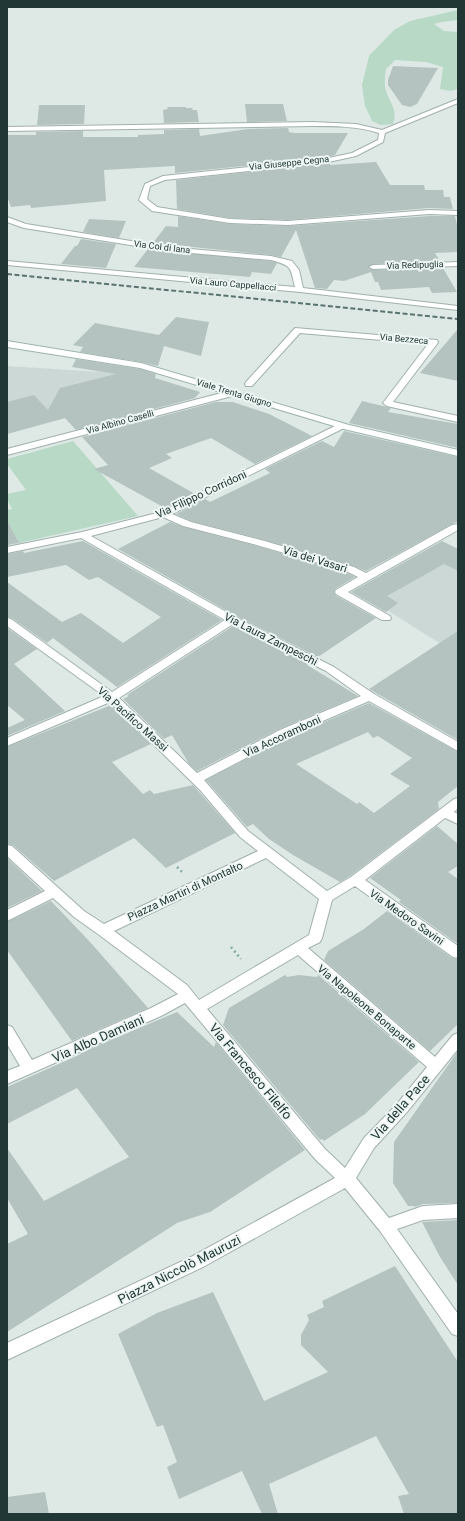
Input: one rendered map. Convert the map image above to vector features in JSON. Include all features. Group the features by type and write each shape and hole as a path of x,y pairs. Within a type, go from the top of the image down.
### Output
{"street":[{"path":"7,129 312,124 352,125 368,127 382,132 458,101"},
{"name":"Via Giuseppe Cegna","path":"382,132 381,141 372,147 326,160 163,178 147,185 143,200 155,209 230,221 288,223 429,212 458,213"},
{"name":"Via Col di lana","path":"7,219 24,226 168,249 271,258 289,263 295,270 300,290"},
{"name":"Via Lauro Cappellacci","path":"7,263 300,290 458,308"},
{"name":"Via Redipuglia","path":"372,267 458,264"},
{"name":"Via Bezzeca","path":"249,384 298,330 434,342 387,403 458,418"},
{"name":"Viale Trenta Giugno","path":"7,344 141,366 341,426 458,453"},
{"name":"Via Albino Caselli","path":"7,452 233,393"},
{"name":"Via Filippo Corridoni","path":"7,550 82,536 164,514 341,426"},
{"name":"Via dei Vasari","path":"164,514 187,524 257,542 350,569 366,577"},
{"path":"386,618 340,592 457,527"},
{"name":"Via Laura Zampeschi","path":"82,536 233,620 330,668 370,697 458,747"},
{"path":"7,742 112,697 233,620"},
{"name":"Via Pacifico Massi","path":"7,621 112,697 196,779 244,834 267,852"},
{"name":"Via Accoramboni","path":"196,779 284,733 370,697"},
{"path":"193,1001 299,948 315,938 326,898 356,880 458,802"},
{"path":"445,812 458,820"},
{"name":"Via Francesco Filelfo","path":"7,849 79,914 182,989 320,1154 347,1179 386,1226 458,1328"},
{"path":"267,852 326,898"},
{"name":"Piazza Martiri di Montalto","path":"103,930 267,852"},
{"name":"Via Medoro Savini","path":"356,880 458,952"},
{"path":"7,916 53,892"},
{"name":"Via Napoleone Bonaparte","path":"299,948 435,1066"},
{"name":"Via Albo Damiani","path":"7,1078 156,1012 193,1001"},
{"path":"7,1031 29,1068"},
{"name":"Via della Pace","path":"347,1179 369,1143 402,1108 458,1039"},
{"name":"Piazza Niccolò Mauruzi","path":"7,1352 197,1262 347,1179"},
{"path":"386,1226 422,1213 458,1211"}],"shaded area":[{"path":"7,366 133,374 179,387 7,434"},
{"path":"458,551 458,738 441,644 357,591"}],"green space":[{"path":"458,10 458,20 434,24 444,31 458,32 458,89 450,91 440,89 443,67 426,62 395,60 386,69 385,80 386,91 395,114 393,124 381,125 372,121 365,106 362,85 369,56 394,30 410,21"},
{"path":"73,441 138,516 19,543 7,520 7,510 12,509 7,499 7,494 26,490 7,464 7,459"}],"building":[{"path":"393,66 438,68 417,104 410,107 402,105 388,85 388,80"},
{"path":"245,104 283,104 287,121 247,122"},
{"path":"39,105 85,105 84,124 37,125"},
{"path":"167,107 186,107 197,110 199,122 164,123 163,110 168,109"},
{"path":"288,128 289,132 294,133 348,133 335,155 324,158 175,173 175,166 104,170 106,201 31,208 30,205 11,207 7,196 7,135 36,135 36,132 83,131 83,137 138,137 138,135 164,134 164,130 199,129 200,136 248,129"},
{"path":"376,162 390,185 424,185 425,190 443,190 444,197 450,197 453,209 429,208 288,220 230,218 177,209 176,180 330,163 330,165"},
{"path":"178,216 230,224 288,226 429,216 455,216 458,229 458,252 435,253 440,261 373,264 368,268 373,270 443,268 457,292 432,293 429,287 381,290 378,282 375,282 371,272 344,281 334,280 327,289 315,288 296,230 281,257 153,243 166,226 178,227"},
{"path":"89,219 126,221 119,238 83,232"},
{"path":"81,239 116,244 106,268 61,264 75,246 77,246"},
{"path":"148,249 271,261 277,263 271,274 252,272 250,277 134,267"},
{"path":"176,317 209,322 201,356 164,346 158,366 80,352 83,347 73,345 95,323 159,335"},
{"path":"458,329 458,381 420,373"},
{"path":"76,359 140,369 156,374 155,378 200,392 195,398 76,430 65,418 7,434 7,402 34,395 48,410 60,388 116,374 72,367"},
{"path":"362,401 391,408 388,412 458,424 458,448 349,423"},
{"path":"216,402 233,402 269,414 312,436 255,464 211,438 166,454 172,458 149,468 195,494 165,508 94,469 108,465 82,437"},
{"path":"344,431 458,457 458,521 366,571 354,566 261,539 191,521 176,514 205,499 210,502 270,473 265,469 322,441 334,447"},
{"path":"7,520 19,543 7,545"},
{"path":"170,522 183,527 253,545 345,572 355,577 335,589 335,595 376,618 318,657 238,617 118,549"},
{"path":"83,541 222,620 117,687 53,638 47,643 12,618 7,617 7,582 62,622 81,613 123,643 161,617 98,577 89,580 66,565 7,577 7,554 23,551 24,553"},
{"path":"442,541 458,549 458,571 444,564 387,596 398,603 386,612 351,592"},
{"path":"233,626 309,664 307,665 358,696 279,729 197,771 189,764 172,735 164,739 123,699"},
{"path":"7,628 37,649 14,664 65,711 7,736 7,728 25,720 7,705"},
{"path":"458,631 458,740 369,689"},
{"path":"369,703 458,752 458,786 438,802 439,809 340,882 293,855 269,839 253,824 247,827 206,780 289,737","holes":["368,732 373,738 378,736 412,758 390,774 410,786 374,813 359,802 357,804 296,764"]},
{"path":"111,705 151,744 112,762 143,794 150,790 154,794 193,785 235,833 166,868 134,838 54,881 13,845 7,844 7,747"},
{"path":"437,826 458,844 458,866 448,872 458,879 458,944 399,902 401,900 370,878"},
{"path":"7,858 42,891 7,908"},
{"path":"51,901 91,943 148,1008 72,1041 7,950 7,922"},
{"path":"387,911 452,958 458,959 458,1024 430,1051 324,960 328,951 364,929"},
{"path":"285,975 287,977 299,975 317,977 318,975 419,1062 365,1114 324,1141 322,1139 320,1140 223,1025 229,1008"},
{"path":"177,1012 214,1047 216,1042 305,1150 210,1212 177,1223 7,1332 7,1244 28,1234 7,1198 7,1148 44,1201 129,1157 77,1088 7,1124 7,1087 81,1054 80,1053"},
{"path":"458,1051 458,1203 423,1204 415,1207 408,1206 393,1183 394,1142"},
{"path":"458,1220 458,1285 440,1257 422,1222"},
{"path":"395,1266 458,1362 458,1514 404,1514 398,1496 409,1494 376,1436 269,1484 278,1514 262,1514 242,1471 179,1499 167,1467 177,1462 163,1425 157,1427 118,1334 157,1313 213,1292 264,1401 328,1372 301,1345 301,1335 309,1320 307,1315 324,1307 322,1301"},
{"path":"45,1492 49,1514 7,1514 7,1497"}],"railway":[{"path":"7,274 458,319"}]}
